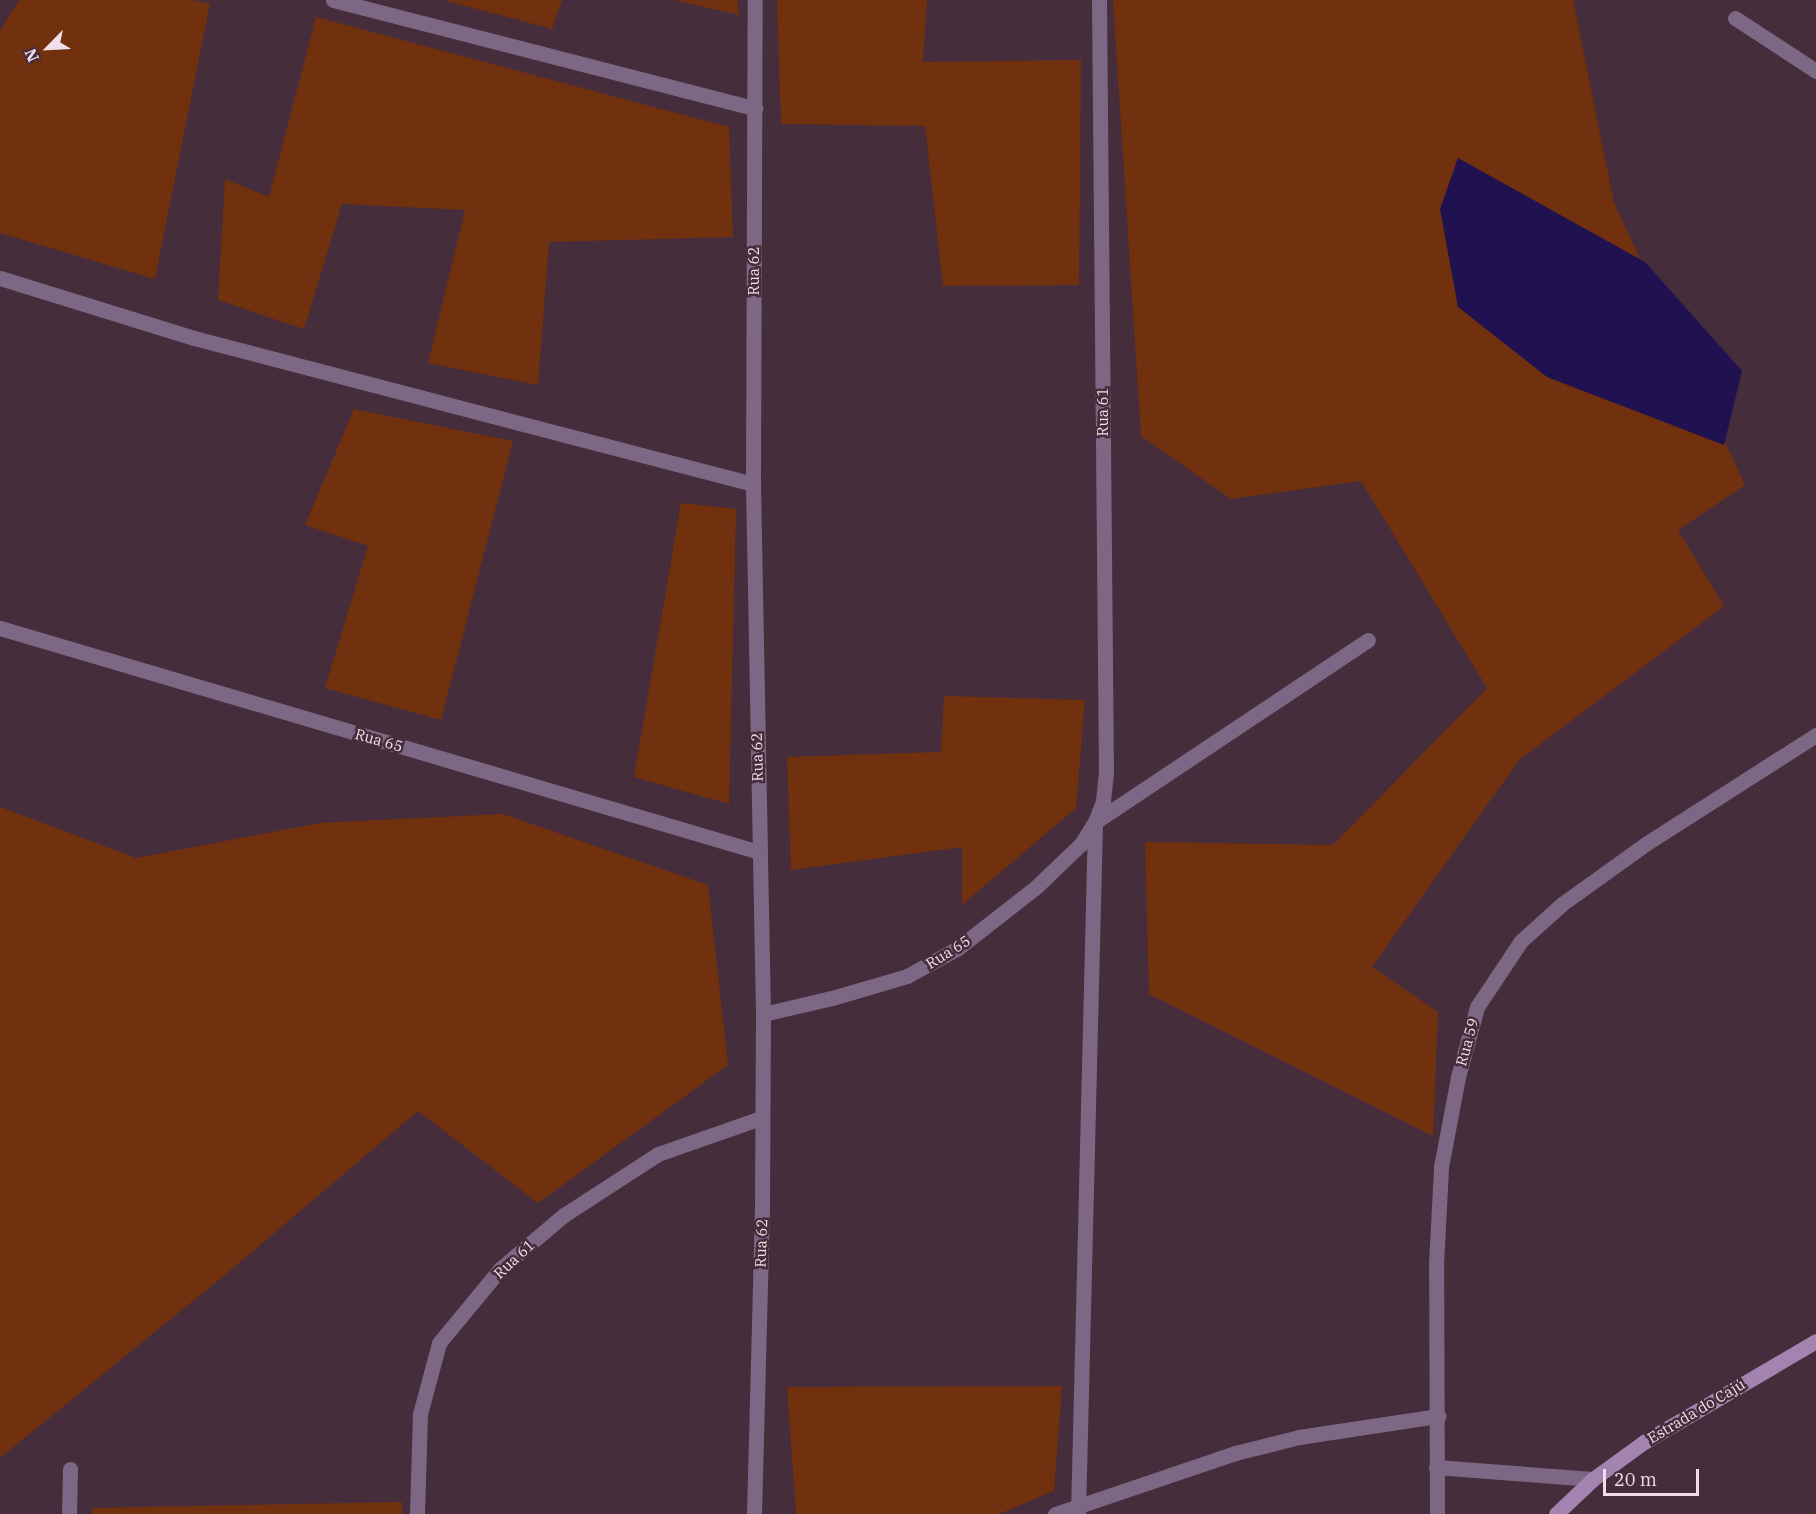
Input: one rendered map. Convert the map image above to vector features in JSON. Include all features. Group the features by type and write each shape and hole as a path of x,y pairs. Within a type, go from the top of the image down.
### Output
{"main road":[{"name":"Estrada do Cajú","path":"1556,1514 1593,1479 1644,1442 1816,1341"}],"street":[{"path":"333,0 754,108"},
{"name":"Rua 62","path":"754,1514 762,1206 763,1014 753,484 755,0"},
{"name":"Rua 61","path":"1095,822 1103,801 1106,773 1100,0"},
{"path":"1735,18 1816,71"},
{"path":"0,278 194,338 753,484"},
{"name":"Rua 65","path":"0,628 759,852"},
{"path":"1077,1510 1095,822 1368,640"},
{"name":"Rua 59","path":"1437,1514 1437,1264 1441,1167 1458,1077 1477,1007 1521,941 1562,904 1647,843 1816,735"},
{"name":"Rua 65","path":"763,1014 832,998 907,976 958,948 1036,887 1081,844 1095,822"},
{"name":"Rua 61","path":"417,1514 420,1414 439,1343 500,1269 564,1215 658,1154 761,1118"},
{"path":"1055,1514 1077,1510 1245,1450 1299,1437 1438,1416"},
{"path":"1436,1467 1593,1479"},
{"path":"69,1514 70,1469"}],"shaded area":[{"path":"19,0 193,0 210,4 155,279 0,233 0,31"},
{"path":"443,0 562,0 552,29"},
{"path":"674,0 737,0 739,15"},
{"path":"777,0 927,0 923,62 1081,60 1079,285 943,286 925,126 781,124"},
{"path":"1113,0 1573,0 1614,203 1745,485 1678,530 1724,606 1519,760 1372,967 1438,1012 1433,1136 1149,994 1145,842 1333,845 1487,688 1361,481 1231,499 1141,436"},
{"path":"316,17 729,127 733,237 549,242 538,385 428,363 465,210 342,204 304,329 218,300 225,179 269,197"},
{"path":"1458,158 1645,262 1742,371 1724,445 1547,377 1458,307 1440,209"},
{"path":"354,409 513,441 441,720 325,688 368,546 305,525"},
{"path":"681,503 736,509 729,804 634,777"},
{"path":"944,696 1085,700 1076,808 962,905 962,847 791,870 787,757 941,752"},
{"path":"0,807 136,858 320,823 503,814 708,885 728,1065 538,1203 418,1111 226,1274 0,1458"},
{"path":"1062,1386 1054,1491 999,1514 796,1514 787,1387"},
{"path":"402,1502 402,1514 92,1514 92,1508"}]}
